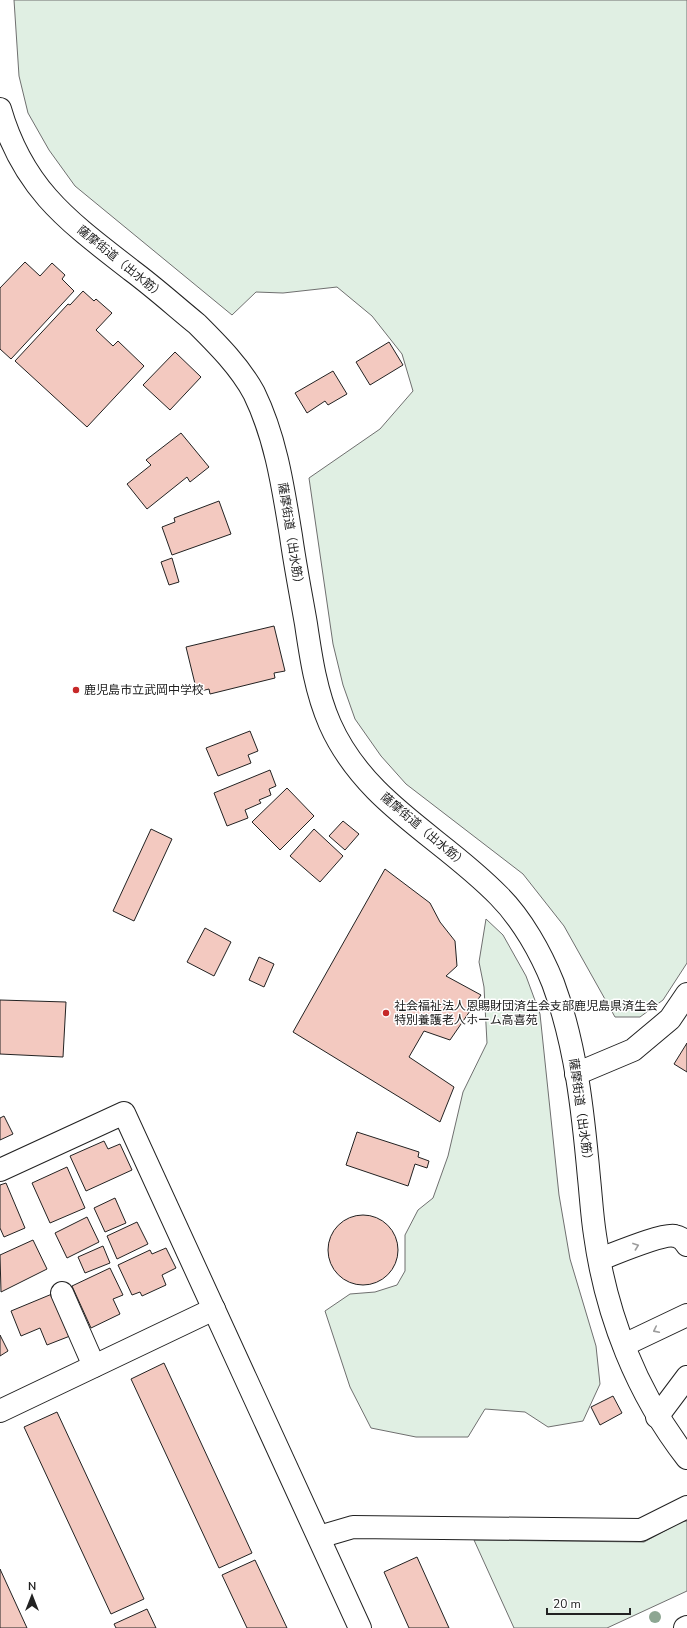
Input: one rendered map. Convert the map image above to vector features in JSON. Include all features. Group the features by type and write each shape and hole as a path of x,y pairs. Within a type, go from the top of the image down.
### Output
{"street":[{"name":"薩摩街道（出水筋）","path":"0,109 14,147 29,174 44,195 65,217 197,324 216,343 238,369 253,392 270,433 281,476 311,658 319,693 330,724 358,772 402,815 466,865 501,897 526,929 552,979 571,1041 585,1132 595,1236 614,1317 640,1383 657,1417 687,1458"},
{"path":"576,1074 633,1050 670,1019 687,994"},
{"path":"0,1170 124,1113 360,1628"},
{"path":"600,1259 658,1239 674,1236 684,1240 687,1245"},
{"path":"62,1293 94,1366"},
{"path":"0,1411 214,1309"},
{"path":"624,1345 687,1315"},
{"path":"657,1417 687,1377"},
{"path":"319,1537 353,1527 641,1530 687,1508"}],"green space":[{"path":"14,0 687,0 687,963 663,1000 640,1017 615,1017 564,926 523,874 406,784 381,756 355,719 343,685 333,644 309,478 380,429 413,391 402,354 372,316 337,287 283,293 256,292 232,315 75,186 49,150 28,113 19,76"},
{"path":"486,919 503,935 526,976 540,1014 559,1195 570,1259 596,1346 600,1384 583,1421 548,1427 525,1412 485,1409 468,1437 416,1437 371,1428 350,1387 325,1311 350,1294 375,1292 397,1285 405,1271 405,1235 418,1210 433,1198 448,1156 463,1092 487,1043 484,987 479,962"},
{"path":"683,1521 687,1521 687,1591 607,1628 514,1628 474,1540 644,1542"}],"building":[{"path":"25,262 40,276 52,263 65,275 62,279 74,291 11,359 0,349 0,288"},
{"path":"83,291 94,301 96,299 112,313 96,330 113,346 118,341 144,366 87,427 15,361 68,304 70,305"},
{"path":"389,342 403,365 370,385 356,362"},
{"path":"175,352 201,377 170,410 143,385"},
{"path":"333,371 347,394 328,405 325,401 307,413 295,393"},
{"path":"181,433 209,467 190,482 187,477 147,509 127,484 151,465 146,460"},
{"path":"219,501 231,534 172,555 162,527 175,522 174,518"},
{"path":"172,558 179,582 169,585 161,562"},
{"path":"274,626 285,671 274,673 275,678 210,694 209,689 197,692 186,647"},
{"path":"250,731 258,751 248,755 251,763 218,776 206,748"},
{"path":"270,770 276,786 269,789 271,795 259,800 261,803 245,810 248,818 227,826 214,793"},
{"path":"287,788 314,816 280,850 252,822"},
{"path":"343,821 359,834 345,850 329,836"},
{"path":"151,829 172,839 134,921 113,911"},
{"path":"314,829 343,856 320,882 290,856"},
{"name":"社会福祉法人恩賜財団済生会支部鹿児島県済生会 特別養護老人ホーム高喜苑","path":"385,869 430,903 440,922 455,941 457,966 446,976 481,995 450,1040 424,1031 409,1057 454,1087 440,1122 293,1032"},
{"path":"205,928 231,942 214,976 187,962"},
{"path":"259,957 274,964 264,987 249,980"},
{"path":"0,1000 66,1002 63,1057 0,1054"},
{"path":"687,1043 687,1072 674,1064"},
{"path":"4,1116 13,1134 0,1140 0,1118"},
{"path":"357,1132 419,1152 418,1157 429,1161 427,1168 415,1164 408,1186 346,1165"},
{"path":"104,1141 108,1149 120,1144 132,1170 86,1191 70,1156"},
{"path":"67,1167 85,1208 50,1223 32,1183"},
{"path":"6,1183 25,1228 4,1237 0,1228 0,1185"},
{"path":"115,1198 126,1223 105,1232 94,1208"},
{"path":"363,1215 376,1218 388,1225 395,1237 398,1250 395,1263 388,1275 376,1282 363,1285 350,1282 338,1275 331,1263 328,1250 331,1237 338,1225 350,1218"},
{"path":"87,1217 99,1242 67,1258 55,1233"},
{"path":"137,1222 148,1244 117,1259 107,1236"},
{"path":"33,1240 47,1269 1,1292 0,1255"},
{"path":"103,1246 110,1263 85,1273 78,1257"},
{"path":"166,1248 176,1268 162,1275 166,1285 142,1296 140,1292 132,1295 118,1265 150,1250 152,1254"},
{"path":"110,1268 123,1295 113,1299 120,1314 91,1328 72,1286"},
{"path":"52,1294 70,1336 47,1345 40,1328 21,1336 11,1311"},
{"path":"0,1335 8,1351 0,1356"},
{"path":"164,1363 252,1553 219,1568 131,1379"},
{"path":"613,1396 622,1413 600,1425 591,1407"},
{"path":"57,1412 144,1599 111,1614 24,1427"},
{"path":"417,1557 449,1628 409,1628 384,1572"},
{"path":"255,1560 287,1628 247,1628 222,1575"},
{"path":"0,1569 27,1628 0,1628"},
{"path":"147,1609 156,1628 116,1628 114,1624"}],"place":[{"name":"鹿児島市立武岡中学校","path":"76,690"},
{"name":"社会福祉法人恩賜財団済生会支部鹿児島県済生会 特別養護老人ホーム高喜苑","path":"386,1013"}]}
